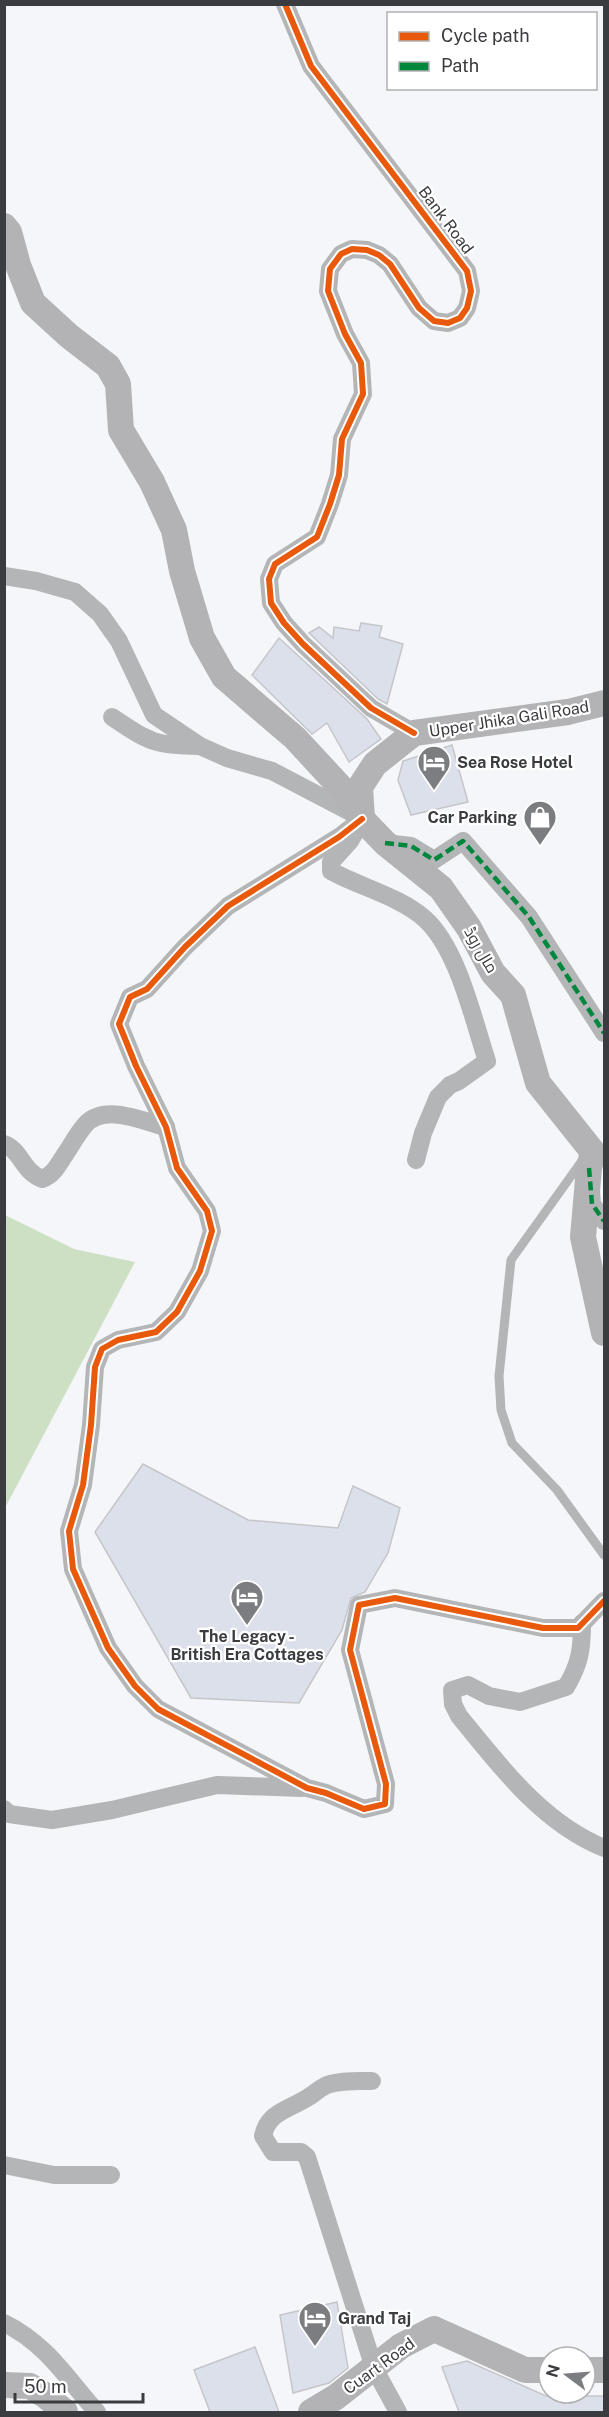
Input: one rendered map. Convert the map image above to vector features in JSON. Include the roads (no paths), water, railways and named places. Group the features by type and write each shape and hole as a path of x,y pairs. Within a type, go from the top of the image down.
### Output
{"main road":[{"name":"مال روڈ","path":"4,226 9,232 18,265 33,303 69,336 108,366 118,384 121,430 152,482 174,530 202,638 224,677 295,738 344,791 362,819 385,843 441,888 469,928 493,973 513,995 538,1083 591,1160"},
{"name":"Upper Jhika Gali Road","path":"362,819 360,787 375,764 414,734 568,712 604,703"},
{"path":"591,1160 583,1237 604,1333"},
{"name":"Cuart Road","path":"311,2412 336,2397 401,2346 434,2329 459,2338 525,2370 537,2370"},
{"path":"4,2385 30,2386 65,2412"}],"street":[{"name":"Bank Road","path":"285,4 311,66 467,271 471,291 467,308 460,318 448,323 434,321 419,308 390,264 367,249 352,249 341,254 330,269 328,291 345,334 362,363 363,394 342,439 339,475 316,537 274,564 269,579 272,603 284,623 303,645 371,708 414,734"},
{"path":"4,576 36,580 75,592 100,614 119,641 154,715 200,746 227,758 272,771 362,819"},
{"path":"112,717 145,740 168,746 200,746"},
{"path":"307,1788 158,1709 135,1686 108,1648 74,1569 69,1531 83,1485 91,1425 95,1367 102,1349 118,1340 156,1332 177,1312 200,1271 212,1231 207,1211 177,1168 166,1126 136,1066 119,1024 130,997 147,989 184,947 228,906 339,837 362,819"},
{"path":"362,819 350,841 331,862 332,871 404,906 424,918 439,934 455,965 487,1061 459,1081 450,1084 438,1097 423,1133 416,1160"},
{"path":"385,843 411,846 434,860 463,841 529,916 604,1033"},
{"path":"4,1144 12,1147 31,1175 42,1179 51,1175 85,1125 95,1116 106,1114 124,1116 166,1126"},
{"path":"591,1160 592,1204 604,1221"},
{"path":"4,1809 9,1814 52,1820 112,1810 217,1785 307,1788 326,1793 364,1809 385,1804 386,1784 350,1650 359,1605 395,1598 543,1628 578,1628 604,1601"},
{"path":"582,1623 582,1644 578,1668 566,1687 520,1702 489,1696 468,1685 452,1690 453,1704 459,1716 517,1784 551,1816 587,1841 604,1848"},
{"path":"372,2081 340,2081 326,2084 306,2099 275,2114 265,2126 263,2136 273,2152 301,2152 307,2157 374,2368 398,2412"},
{"path":"4,2165 54,2175 111,2175"},
{"path":"4,2323 48,2352 97,2412"}],"lane":[{"path":"591,1160 581,1160 511,1260 499,1376 501,1410 512,1443 557,1490 604,1555"}],"place":[{"name":"Sea Rose Hotel","path":"434,791"},
{"name":"Car Parking","path":"540,846"},
{"name":"The Legacy - British Era Cottages","path":"247,1626"},
{"name":"Grand Taj","path":"315,2347"}]}
